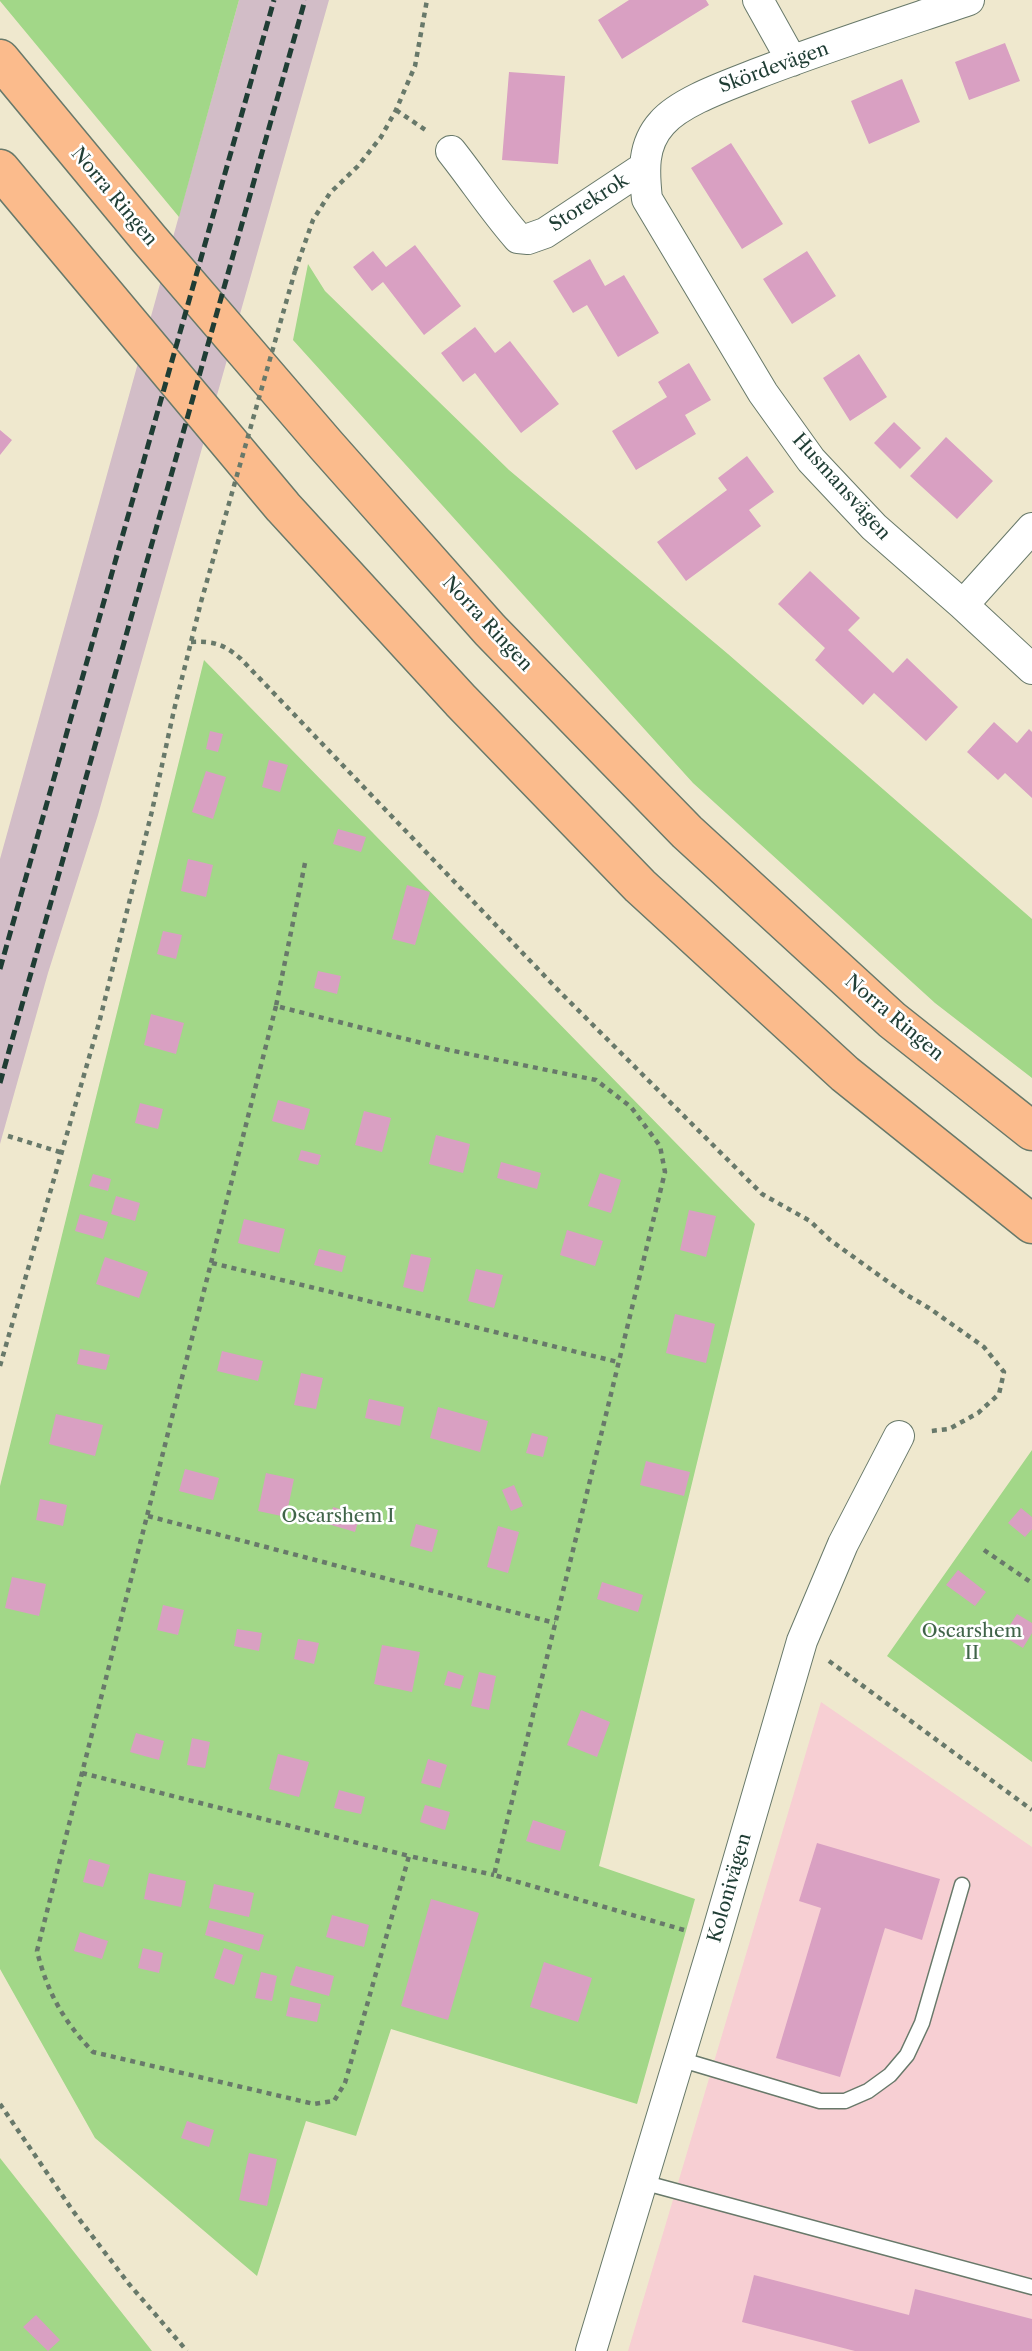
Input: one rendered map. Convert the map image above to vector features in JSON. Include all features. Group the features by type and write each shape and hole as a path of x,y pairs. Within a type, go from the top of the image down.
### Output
{"main road":[{"name":"Norra Ringen","path":"0,59 149,239 490,630 687,832 892,1020 1032,1131"},
{"path":"0,169 283,507 461,701 640,886 845,1074 1032,1224"}],"street":[{"path":"758,0 792,61"},
{"name":"Skördevägen","path":"647,199 643,168 649,144 662,122 708,93 969,0"},
{"name":"Storekrok","path":"452,151 506,225 518,238 528,239 545,233 643,168"},
{"name":"Husmansvägen","path":"647,199 763,393 811,460 874,527 1032,669"},
{"path":"963,605 1032,528"},
{"name":"Kolonivägen","path":"591,2351 802,1641 843,1544 899,1436"}],"lane":[{"path":"679,2059 820,2101 845,2101 868,2091 890,2075 907,2055 922,2023 962,1885"},
{"path":"642,2182 1032,2287"}],"path":[{"path":"0,1366 99,1023 201,603 295,271 313,220 330,193 358,166 381,137 396,110 415,66 427,0"},
{"path":"191,642 206,641 226,646 241,659 560,992 762,1194 810,1221 830,1240 984,1347 1004,1372 999,1394 978,1413 950,1429 899,1436"},
{"path":"305,863 276,1006 37,1951 44,1980 71,2029 93,2052 314,2104 334,2101 345,2083 410,1856"},
{"path":"276,1006 449,1049 596,1080 631,1107 660,1146 665,1172 494,1875"},
{"path":"8,1136 63,1153"},
{"path":"212,1264 618,1362"},
{"path":"148,1516 555,1623"},
{"path":"984,1550 1032,1583"},
{"path":"802,1641 1032,1810"},
{"path":"82,1773 494,1875 715,1940"},
{"path":"0,2104 73,2211 129,2284 187,2351"}],"shaded area":[{"path":"239,0 329,0 98,815 48,973 0,1144 0,859"},
{"path":"821,1702 1032,1847 1032,2351 628,2351"}],"green space":[{"path":"239,0 179,217 0,1"},
{"path":"308,264 325,291 509,470 728,654 1032,919 1032,1078 935,1003 693,783 293,340"},
{"name":"Oscarshem I","path":"204,660 755,1224 599,1866 695,1899 637,2104 391,2029 356,2136 306,2121 257,2276 95,2138 0,1969 0,1486"},
{"name":"Oscarshem II","path":"1032,1450 1032,1762 887,1656"},
{"path":"0,2158 152,2351 0,2351"}],"building":[{"path":"629,0 706,0 709,5 622,59 598,20"},
{"path":"1005,43 1020,81 969,100 955,62"},
{"path":"509,72 565,76 558,164 502,160"},
{"path":"902,79 920,122 869,144 851,101"},
{"path":"731,143 783,224 742,249 691,168"},
{"path":"415,245 461,306 424,335 383,282 372,291 353,267 373,251 386,267"},
{"path":"807,251 836,296 792,324 763,279"},
{"path":"590,259 605,286 624,275 659,333 618,357 587,305 573,313 553,281"},
{"path":"475,327 495,353 510,341 559,404 521,433 475,373 463,382 441,353"},
{"path":"859,354 887,397 850,421 823,378"},
{"path":"689,363 711,400 685,415 696,434 636,470 612,431 667,397 658,382"},
{"path":"894,422 921,448 900,469 874,443"},
{"path":"0,430 12,440 0,455"},
{"path":"946,437 993,481 957,519 910,476"},
{"path":"747,456 774,492 749,510 761,526 686,581 657,542 727,490 718,478"},
{"path":"810,571 860,618 848,630 893,673 907,658 958,707 926,741 874,693 863,705 815,660 825,648 778,604"},
{"path":"994,722 1017,743 1029,729 1032,732 1032,798 1005,773 998,780 967,752"},
{"path":"210,731 223,734 218,752 206,749"},
{"path":"269,760 288,765 280,792 262,787"},
{"path":"206,771 226,777 213,819 192,812"},
{"path":"338,829 366,837 361,852 333,844"},
{"path":"188,859 213,865 206,897 181,891"},
{"path":"407,885 430,892 415,945 392,939"},
{"path":"163,931 182,935 176,959 157,954"},
{"path":"318,971 341,976 337,994 314,988"},
{"path":"151,1014 184,1023 176,1054 144,1045"},
{"path":"278,1100 310,1109 304,1130 272,1121"},
{"path":"140,1103 163,1109 158,1129 135,1123"},
{"path":"364,1111 391,1118 382,1152 355,1145"},
{"path":"436,1135 470,1144 463,1173 429,1164"},
{"path":"301,1150 321,1155 318,1165 298,1160"},
{"path":"501,1162 541,1173 537,1189 497,1178"},
{"path":"600,1173 621,1180 611,1213 588,1206"},
{"path":"93,1174 111,1179 108,1191 89,1186"},
{"path":"116,1196 140,1203 135,1221 111,1214"},
{"path":"689,1210 716,1216 706,1257 680,1250"},
{"path":"80,1214 108,1222 103,1239 75,1231"},
{"path":"244,1219 285,1229 279,1253 238,1243"},
{"path":"567,1230 603,1241 595,1266 560,1255"},
{"path":"319,1249 346,1256 342,1272 314,1265"},
{"path":"411,1254 431,1258 423,1292 403,1287"},
{"path":"105,1257 148,1272 139,1298 96,1284"},
{"path":"476,1269 503,1275 494,1308 468,1301"},
{"path":"675,1314 715,1324 706,1363 666,1353"},
{"path":"80,1349 110,1355 106,1370 77,1364"},
{"path":"222,1351 263,1361 258,1381 217,1371"},
{"path":"301,1373 323,1378 316,1409 294,1405"},
{"path":"369,1399 404,1407 400,1426 365,1418"},
{"path":"438,1407 488,1421 480,1452 430,1438"},
{"path":"56,1414 103,1425 95,1456 49,1444"},
{"path":"532,1433 548,1437 543,1457 526,1453"},
{"path":"646,1461 690,1472 684,1496 640,1485"},
{"path":"185,1469 219,1478 213,1500 179,1491"},
{"path":"266,1473 294,1479 286,1517 258,1511"},
{"path":"514,1485 523,1506 511,1511 502,1490"},
{"path":"40,1499 67,1505 63,1526 36,1520"},
{"path":"333,1507 360,1515 355,1532 328,1524"},
{"path":"1021,1508 1032,1517 1032,1529 1025,1537 1008,1523"},
{"path":"416,1524 438,1530 432,1552 410,1546"},
{"path":"498,1526 519,1532 508,1573 487,1567"},
{"path":"958,1570 986,1592 975,1606 946,1585"},
{"path":"12,1577 46,1584 39,1616 5,1608"},
{"path":"602,1582 643,1595 638,1612 597,1599"},
{"path":"163,1605 184,1610 178,1635 157,1630"},
{"path":"1017,1614 1032,1623 1032,1633 1023,1648 1003,1636"},
{"path":"237,1629 262,1633 259,1651 234,1646"},
{"path":"298,1639 319,1643 314,1664 294,1659"},
{"path":"382,1645 420,1652 412,1692 374,1684"},
{"path":"448,1671 464,1676 460,1689 444,1685"},
{"path":"479,1672 496,1676 489,1710 471,1706"},
{"path":"581,1710 610,1722 597,1757 567,1745"},
{"path":"136,1733 164,1741 159,1760 130,1752"},
{"path":"192,1738 210,1742 205,1768 187,1765"},
{"path":"278,1754 309,1762 299,1797 269,1789"},
{"path":"428,1759 447,1765 440,1788 421,1783"},
{"path":"339,1790 365,1797 361,1814 334,1808"},
{"path":"425,1805 450,1812 445,1830 420,1822"},
{"path":"533,1820 566,1831 560,1851 526,1841"},
{"path":"817,1843 940,1879 922,1940 885,1928 840,2077 776,2058 821,1908 799,1901"},
{"path":"89,1859 110,1865 103,1887 83,1882"},
{"path":"149,1873 186,1881 181,1907 144,1899"},
{"path":"214,1884 254,1893 249,1917 209,1908"},
{"path":"431,1899 479,1913 448,2020 401,2006"},
{"path":"332,1915 369,1925 364,1947 326,1937"},
{"path":"209,1920 264,1935 259,1951 205,1935"},
{"path":"80,1932 108,1941 102,1959 74,1951"},
{"path":"143,1948 163,1953 159,1973 138,1968"},
{"path":"224,1948 243,1955 234,1985 214,1978"},
{"path":"544,1962 592,1978 578,2022 530,2007"},
{"path":"296,1966 334,1976 329,1996 290,1985"},
{"path":"261,1972 277,1976 272,2001 255,1998"},
{"path":"290,1997 321,2004 317,2022 286,2016"},
{"path":"187,2121 214,2130 209,2147 181,2138"},
{"path":"249,2153 277,2159 267,2206 239,2200"},
{"path":"754,2275 909,2315 915,2289 1032,2319 1032,2351 855,2351 742,2322"},
{"path":"36,2315 60,2340 48,2351 23,2327"}],"railway":[{"path":"0,969 274,0"},
{"path":"0,1083 305,0"}]}
